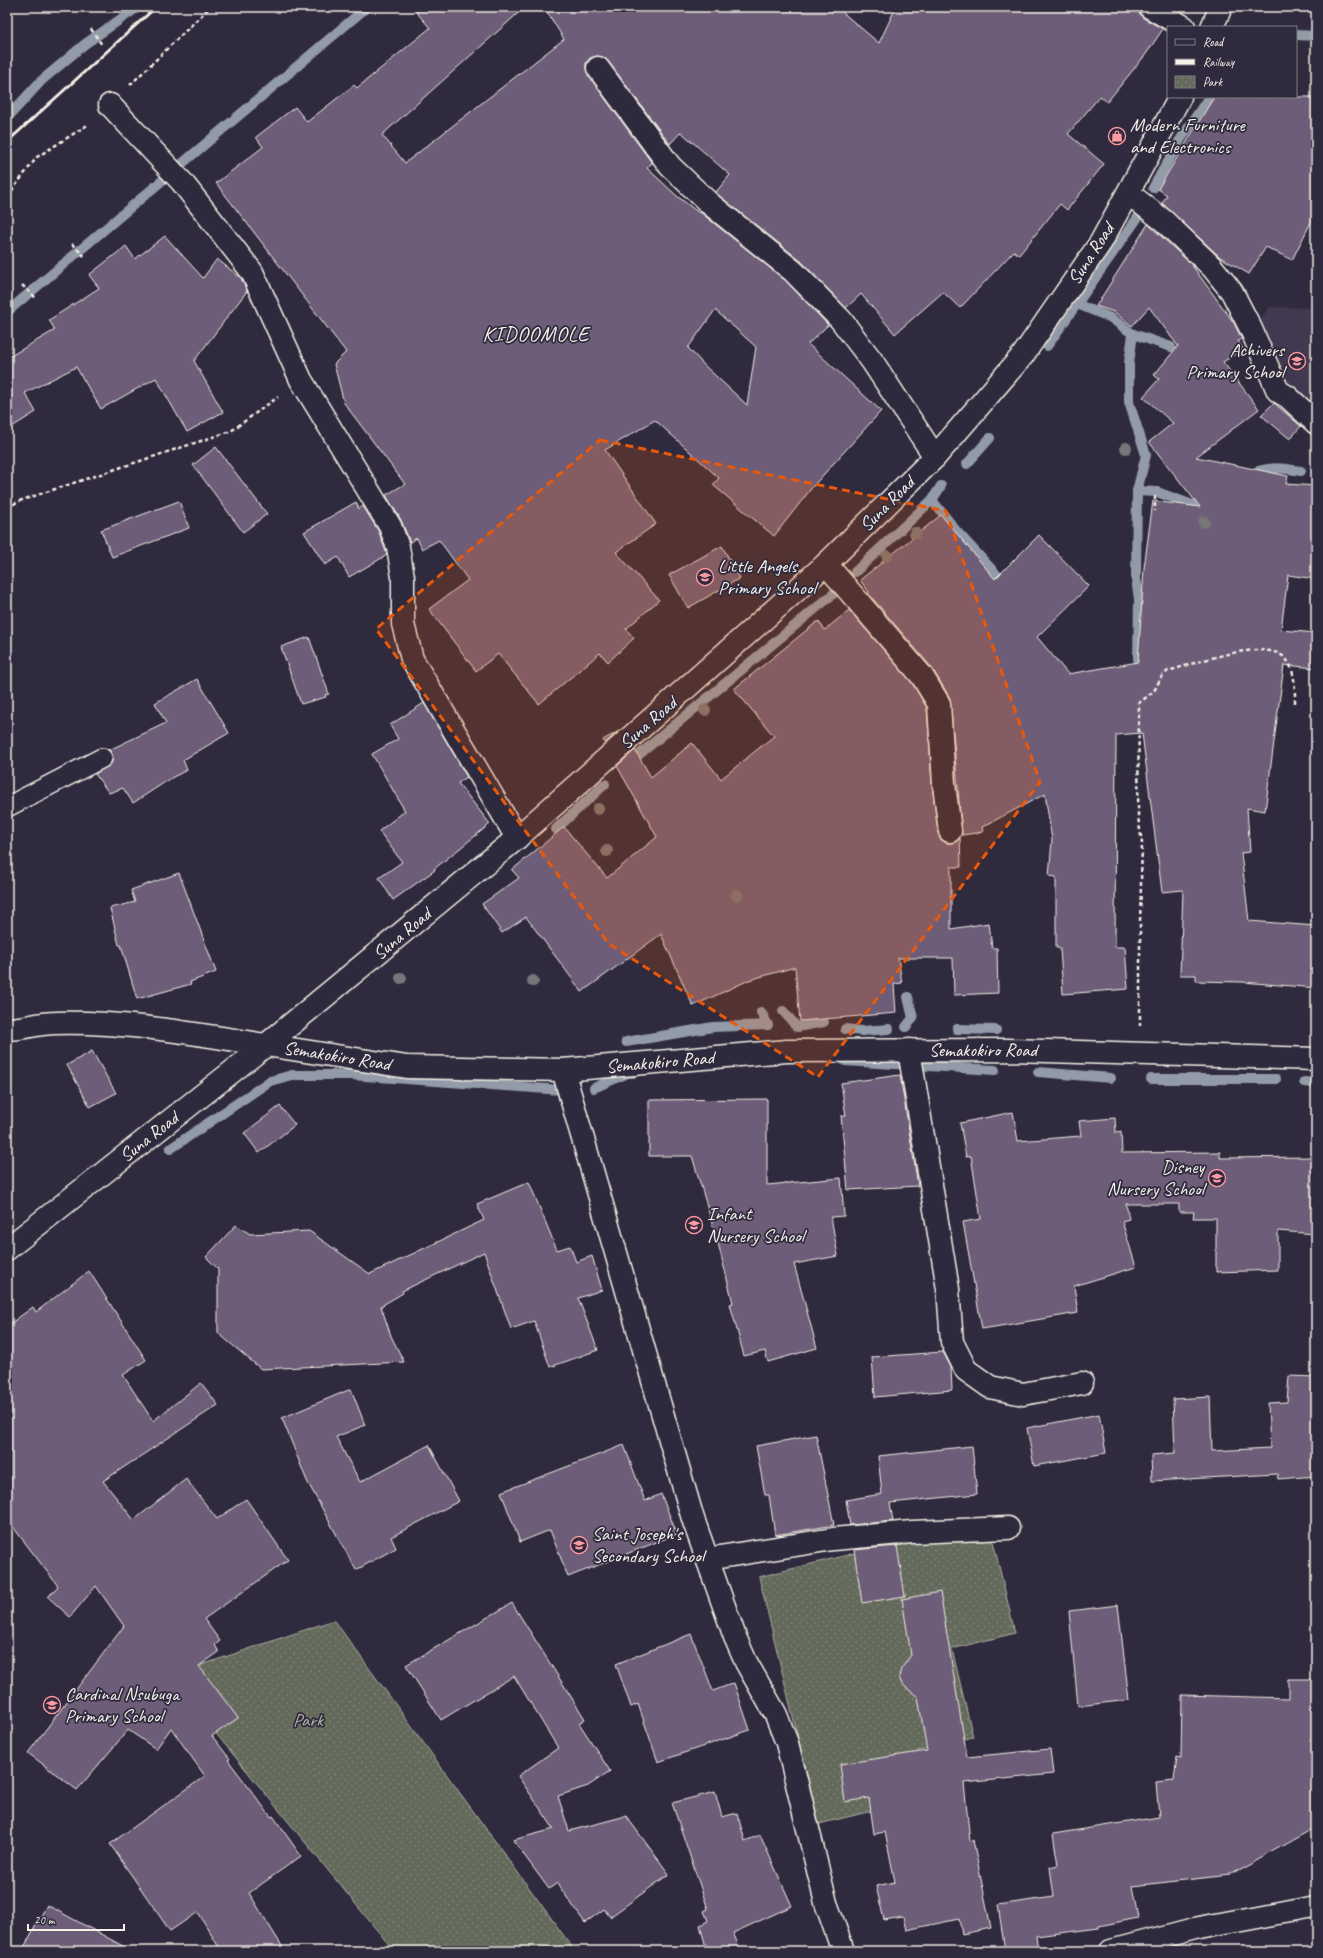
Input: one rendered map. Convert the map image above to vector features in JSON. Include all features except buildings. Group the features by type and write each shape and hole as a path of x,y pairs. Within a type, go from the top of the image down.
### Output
{"street":[{"path":"1150,7 1182,26"},
{"path":"1212,26 1221,7"},
{"path":"598,68 670,166 709,203 793,271 841,320 872,361 935,457"},
{"name":"Suna Road","path":"7,1249 266,1045 517,838 826,564 935,457 1023,355 1101,242 1179,98"},
{"path":"110,104 182,182 252,272 301,380 390,526 398,547 403,577 403,624 412,659 517,838"},
{"path":"1128,193 1164,221 1216,272 1232,292 1251,329 1278,391 1288,397 1316,423"},
{"path":"826,564 922,676 939,704 944,784 950,831"},
{"name":"Semakokiro Road","path":"10,1024 54,1023 157,1027 407,1067 563,1070 787,1051 1008,1050 1316,1059"},
{"path":"909,1050 948,1289 952,1342 966,1370 990,1387 1023,1394 1082,1383"},
{"path":"563,1070 693,1519 734,1637 746,1662 776,1715 787,1743 826,1903 843,1951"},
{"path":"707,1559 833,1539 912,1532 1008,1528"},
{"path":"1123,1949 1194,1929 1316,1906"}],"lane":[{"path":"7,807 102,758"}],"path":[{"path":"7,197 37,157 86,126 210,7"},
{"path":"91,29 102,45"},
{"path":"72,244 84,256"},
{"path":"22,285 36,298"},
{"path":"7,508 19,501 231,431 301,380"},
{"path":"1155,496 1155,511"},
{"path":"1140,1053 1140,923 1142,843 1138,817 1139,703 1154,691 1162,676 1168,671 1233,653 1268,650 1279,653 1286,660 1295,683 1295,706"}],"highlighted area":[{"path":"600,440 946,511 1040,782 818,1077 609,944 376,629"}],"shaded area":[{"name":"Achivers Primary School","path":"1269,307 1316,308 1316,408 1296,402 1260,320"}],"green space":[{"path":"988,1520 1015,1633 952,1649 973,1737 918,1751 929,1797 819,1824 759,1577"},
{"name":"Park","path":"334,1620 575,1951 394,1951 169,1676"}],"waterway":[{"path":"7,118 41,81 85,44 138,7"},
{"path":"7,312 367,7"},
{"path":"1297,35 1316,36"},
{"path":"1153,188 1180,140 1208,98"},
{"path":"1047,346 1141,213"},
{"path":"1077,304 1111,318 1133,334 1171,347"},
{"path":"1133,334 1129,363 1129,402 1146,455 1137,491 1136,579 1139,599 1138,659"},
{"path":"967,464 990,438"},
{"path":"1246,477 1253,473 1273,468 1301,471"},
{"path":"855,572 932,500 941,486"},
{"path":"1137,491 1157,492 1198,507 1210,499"},
{"path":"932,500 958,533 1006,585"},
{"path":"629,763 838,590"},
{"path":"556,829 605,784"},
{"path":"906,1027 913,1018 908,997"},
{"path":"783,1011 797,1027 824,1022"},
{"path":"626,1042 713,1027 768,1025 761,1012"},
{"path":"845,1029 862,1031 889,1029"},
{"path":"957,1029 996,1030"},
{"path":"845,1061 995,1070"},
{"path":"1038,1072 1111,1078"},
{"path":"594,1088 628,1073 634,1073"},
{"path":"170,1149 270,1081 292,1075 351,1075 561,1090 563,1099"},
{"path":"1151,1079 1276,1079"},
{"path":"1304,1082 1316,1083"}],"railway":[{"path":"7,142 156,7"}],"place":[{"name":"Modern Furniture and Electronics","path":"1117,136"},
{"name":"Achivers Primary School","path":"1297,361"},
{"name":"Little Angels Primary School","path":"705,577"},
{"name":"Disney Nursery School","path":"1217,1178"},
{"name":"Infant Nursery School","path":"694,1225"},
{"name":"Saint Joseph's Secondary School","path":"579,1545"},
{"name":"Cardinal Nsubuga Primary School","path":"52,1705"}],"district":[{"name":"KIDOOMOLE","path":"536,334"}]}
